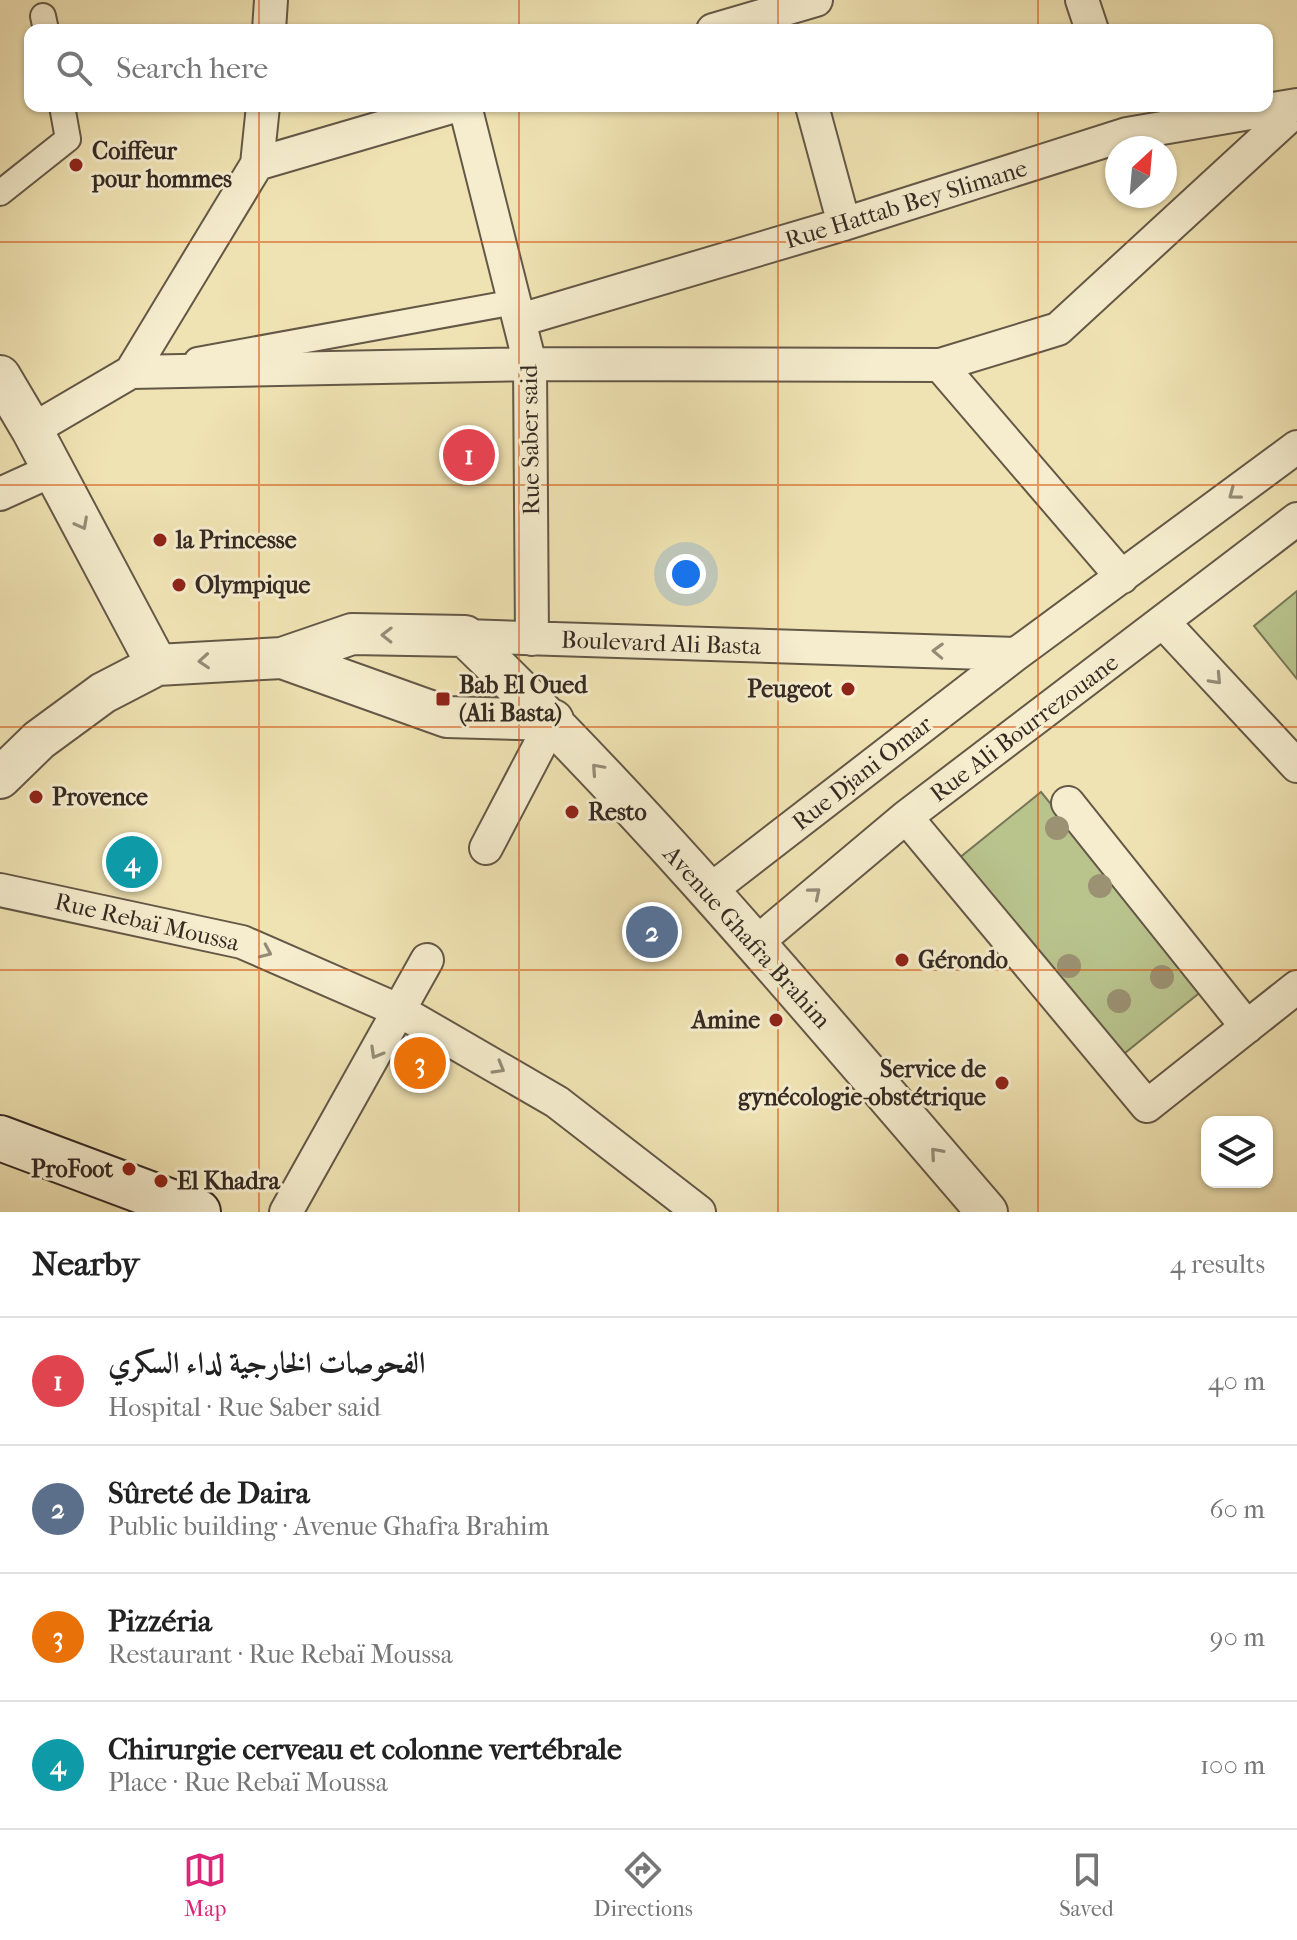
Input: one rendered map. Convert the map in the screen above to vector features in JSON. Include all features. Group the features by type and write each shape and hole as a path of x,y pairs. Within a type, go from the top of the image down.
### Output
{"main road":[{"path":"0,1138 198,1212"}],"street":[{"path":"269,24 271,0"},
{"path":"1082,0 1090,24"},
{"path":"737,24 794,10"},
{"path":"131,372 530,364 940,365 1058,329 1297,107"},
{"name":"Rue Hattab Bey Slimane","path":"1273,109 1297,107"},
{"path":"0,193 68,139 63,112"},
{"path":"131,372 257,164 262,112"},
{"path":"257,164 435,112"},
{"name":"Rue Saber said","path":"467,112 530,364 532,639"},
{"path":"814,112 844,224"},
{"name":"Rue Hattab Bey Slimane","path":"517,311 844,224 1122,120 1230,112"},
{"path":"32,430 131,372 517,311"},
{"path":"940,365 1122,577"},
{"path":"0,376 157,665"},
{"path":"1016,654 1297,447"},
{"path":"0,494 53,470"},
{"name":"Rue Ali Bourrezouane","path":"756,943 906,817 1297,519"},
{"path":"1163,622 1297,766"},
{"name":"Boulevard Ali Basta","path":"0,778 39,740 103,693 157,665 282,658 352,634 1016,654"},
{"name":"Avenue Ghafra Brahim","path":"465,636 553,720 756,943 987,1212"},
{"name":"Rue Djani Omar","path":"708,892 1016,654"},
{"path":"282,658 447,717 553,720 486,848"},
{"path":"0,750 39,740"},
{"path":"1068,803 1247,1027"},
{"path":"906,817 1147,1106 1297,987"},
{"name":"Rue Rebaï Moussa","path":"0,890 242,942 400,1011 557,1102 699,1212"},
{"path":"286,1212 427,960"}],"green space":[{"path":"1297,591 1297,679 1254,626"},
{"path":"1041,792 1203,990 1120,1057 958,859"}],"place":[{"name":"Coiffeur pour hommes","path":"76,165"},
{"name":"الفحوصات الخارجية لداء السكري","path":"469,455"},
{"name":"la Princesse","path":"160,540"},
{"name":"Olympique","path":"179,585"},
{"name":"Peugeot","path":"848,689"},
{"name":"Bab El Oued (Ali Basta)","path":"443,699"},
{"name":"Provence","path":"36,797"},
{"name":"Resto","path":"572,812"},
{"name":"Chirurgie cerveau et colonne vertébrale","path":"132,862"},
{"name":"Sûreté de Daira","path":"652,932"},
{"name":"Gérondo","path":"902,960"},
{"name":"Amine","path":"776,1020"},
{"name":"Pizzéria","path":"420,1063"},
{"name":"Service de gynécologie-obstétrique","path":"1002,1083"},
{"name":"ProFoot","path":"129,1169"},
{"name":"El Khadra","path":"161,1181"}]}
